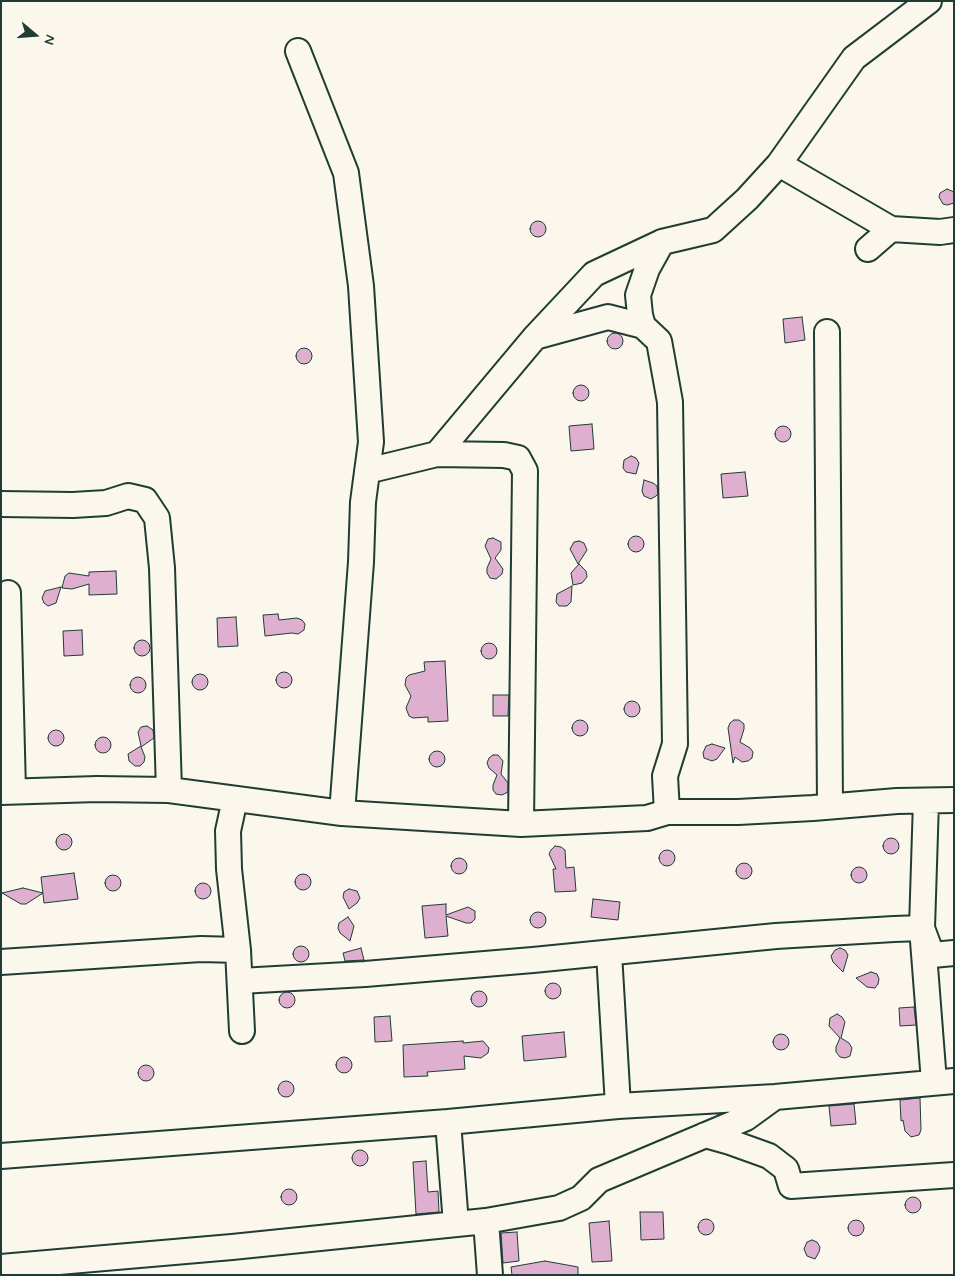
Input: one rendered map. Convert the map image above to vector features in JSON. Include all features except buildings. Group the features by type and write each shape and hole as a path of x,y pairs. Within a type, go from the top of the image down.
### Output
{"street":[{"path":"437,454 535,337 594,274 662,242 713,230 747,199 779,164 854,58 929,1"},
{"path":"298,50 346,173 361,286 370,442 363,502 361,562 342,813"},
{"path":"779,164 891,229 940,232 954,230"},
{"path":"868,248 891,229"},
{"path":"643,326 638,295 647,269 662,242"},
{"path":"535,337 608,317 643,326 659,341 670,402 675,744 665,776 667,812"},
{"path":"827,332 830,806"},
{"path":"367,472 437,454 504,455 518,458 525,471 521,824"},
{"path":"1,504 73,505 106,503 128,496 145,500 157,518 162,568 168,790"},
{"path":"8,593 7,791 168,790 342,813 521,824 647,818 667,812 738,812 954,800"},
{"path":"235,799 228,831 229,869 238,950 242,1031"},
{"path":"1,1156 448,1122 618,1106 775,1097 944,1081 922,928 926,801"},
{"path":"240,981 365,974 609,953 776,936 922,928"},
{"path":"922,928 932,955 954,953"},
{"path":"1,962 201,949 238,950"},
{"path":"609,953 618,1106"},
{"path":"1,1267 232,1248 486,1221 559,1208 581,1198 599,1180 746,1118 775,1097"},
{"path":"448,1122 456,1224"},
{"path":"705,1136 730,1142 769,1156 786,1169 790,1186 954,1175"},
{"path":"486,1221 490,1275"}]}
